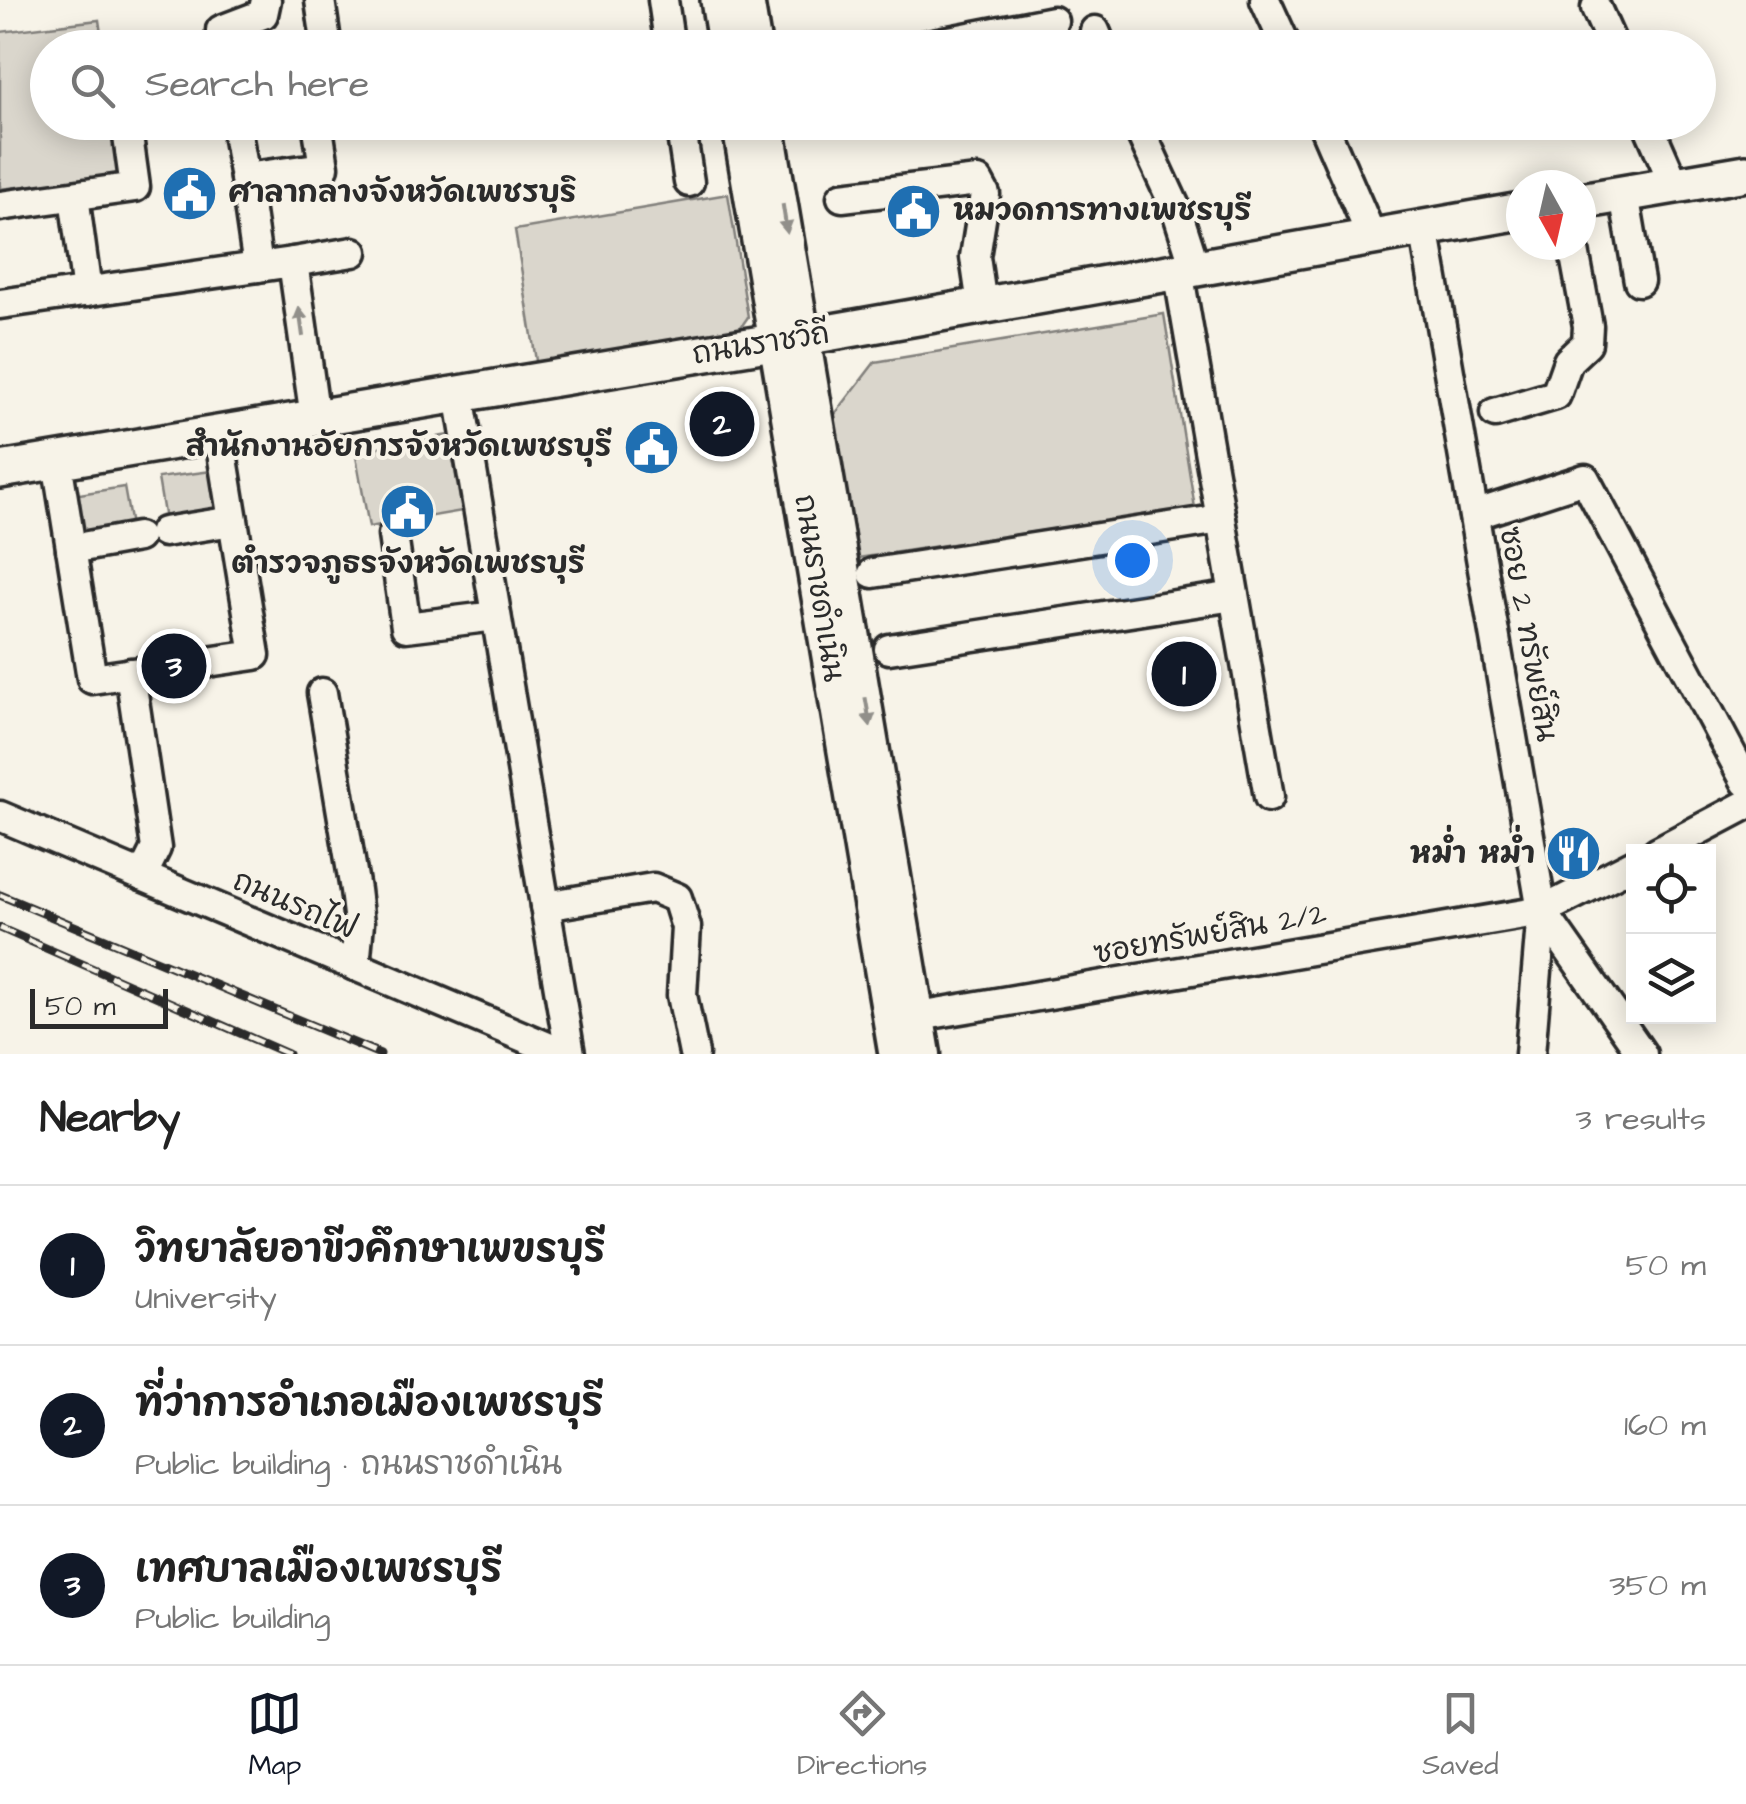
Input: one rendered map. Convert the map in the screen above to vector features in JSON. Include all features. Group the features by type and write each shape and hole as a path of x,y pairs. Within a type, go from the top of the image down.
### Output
{"main road":[{"path":"719,0 724,30"},
{"name":"ถนนราชดำเนิน","path":"744,140 791,339 902,1030"},
{"path":"1596,199 1746,173"},
{"name":"ถนนราชวิถี","path":"0,470 791,339 1506,213"}],"street":[{"path":"220,30 263,14 266,0"},
{"path":"320,0 324,30"},
{"path":"663,0 667,30"},
{"path":"749,0 754,30"},
{"path":"1265,0 1279,30"},
{"path":"1596,8 1606,30"},
{"path":"1006,30 1052,21"},
{"path":"0,206 135,187 128,140"},
{"path":"239,140 258,267"},
{"path":"246,178 324,167 320,140"},
{"path":"683,140 689,182"},
{"path":"771,140 791,339"},
{"path":"1144,140 1177,211 1221,519 1269,797"},
{"path":"1330,140 1372,236"},
{"path":"1655,140 1675,186"},
{"path":"842,197 978,181 986,194 976,257 982,305"},
{"path":"1624,194 1639,281"},
{"path":"74,196 87,292"},
{"name":"ซอย 2 ทรัพย์สิน","path":"1424,227 1542,911 1530,1054"},
{"path":"0,304 353,252"},
{"path":"1495,413 1556,395 1568,361 1586,344 1588,326 1576,260"},
{"path":"293,262 315,418"},
{"path":"459,394 567,1054"},
{"path":"56,461 92,679 255,654 219,434"},
{"path":"1474,515 1585,479 1746,782"},
{"path":"873,573 1221,519"},
{"path":"71,549 233,521"},
{"path":"393,535 406,627 496,616"},
{"path":"888,649 1234,596"},
{"path":"130,673 156,848 142,876"},
{"path":"322,693 359,923 355,966"},
{"path":"1672,844 1746,805"},
{"name":"ถนนรถไฟ","path":"0,816 567,1054"},
{"name":"ซอยทรัพย์สิน 2/2","path":"902,1030 1542,911 1626,868"},
{"path":"545,906 653,888 677,898 686,927 684,1020 694,1054"},
{"path":"1542,911 1642,1054"},
{"path":"902,1030 926,1054"}],"shaded area":[{"path":"99,20 100,30 30,30 30,140 116,140 121,175 0,189 0,32"},
{"path":"728,194 748,317 736,334 537,367 515,230"},
{"path":"1164,314 1195,508 858,558 832,418 875,362"},
{"path":"449,435 462,511 369,527 355,451"},
{"path":"212,471 218,512 165,520 158,478"},
{"path":"124,487 131,526 80,535 73,495"}],"railway":[{"path":"0,895 380,1054"},
{"path":"0,928 288,1054"}],"place":[{"name":"ศาลากลางจังหวัดเพชรบุริ","path":"189,193"},
{"name":"หมวดการทางเพชรบุรี","path":"914,211"},
{"name":"ที่ว่าการอำเภอเมืองเพชรบุรี","path":"722,424"},
{"name":"สำนักงานอัยการจังหวัดเพชรบุรี","path":"651,447"},
{"name":"ตำรวจภูธรจังหวัดเพชรบุรี","path":"408,512"},
{"name":"เทศบาลเมืองเพชรบุรี","path":"174,666"},
{"name":"วิทยาลัยอาขีวคึกษาเพขรบุรี","path":"1184,674"},
{"name":"หม่ำ หม่ำ","path":"1574,854"}]}
